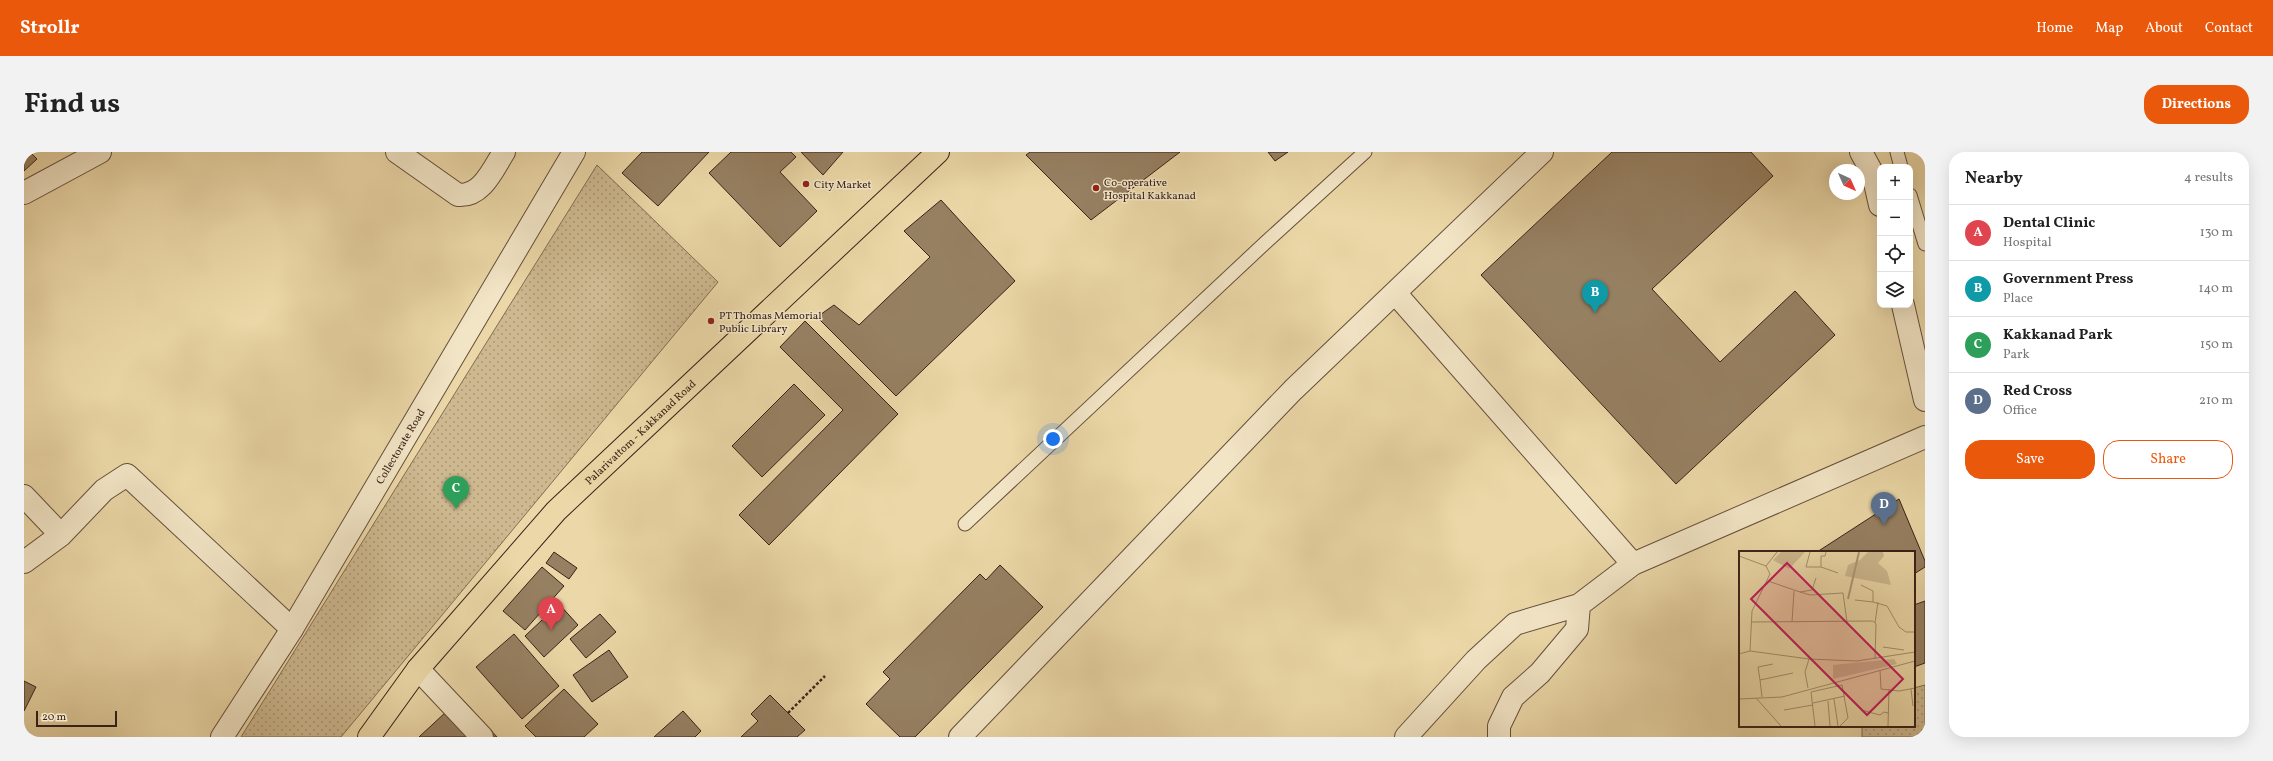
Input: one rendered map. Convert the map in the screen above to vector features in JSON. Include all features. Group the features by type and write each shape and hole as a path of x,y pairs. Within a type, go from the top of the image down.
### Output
{"main road":[{"name":"Palarivattom - Kakkanad Road","path":"369,737 418,669 556,511 938,152"}],"street":[{"path":"24,193 100,152"},
{"path":"397,152 458,196 462,196 479,189 504,152"},
{"name":"Collectorate Road","path":"222,737 292,629 574,152"},
{"path":"960,737 1294,390 1396,294 1542,152"},
{"path":"1861,152 1873,174 1879,200"},
{"path":"1396,294 1633,564"},
{"path":"1904,308 1925,400"},
{"path":"1406,737 1476,660 1515,624 1579,605 1633,564 1925,437"},
{"path":"24,562 61,535 104,490 127,475 292,629"},
{"path":"24,496 61,535"},
{"path":"1499,737 1499,726 1513,697 1540,673 1577,629 1579,605"},
{"path":"418,669 482,737"}],"lane":[{"path":"965,524 1265,243 1365,152"},
{"path":"1897,152 1900,164"},
{"path":"1912,200 1925,244"}],"path":[{"path":"788,713 825,676"}],"shaded area":[{"path":"597,165 718,282 341,737 241,737"},
{"path":"1925,685 1925,737 1862,737 1862,727 1915,727 1915,688"}],"building":[{"path":"24,152 30,152 37,159 24,171"},
{"path":"642,152 709,152 658,206 622,173"},
{"path":"731,152 791,152 796,157 780,172 817,211 780,247 709,173"},
{"path":"801,152 843,152 823,175"},
{"name":"Co-operative Hospital Kakkanad","path":"1030,152 1180,152 1091,220 1026,155"},
{"path":"1268,152 1288,152 1275,161"},
{"path":"1612,152 1751,152 1773,176 1652,289 1720,362 1795,291 1835,335 1676,484 1481,275"},
{"path":"941,200 1015,281 896,396 817,317 834,305 859,325 930,257 904,231"},
{"path":"805,321 898,414 769,545 739,515 843,410 780,347"},
{"path":"794,384 825,415 762,477 732,446"},
{"path":"1899,499 1925,561 1925,567 1915,573 1915,551 1819,551"},
{"path":"554,552 577,568 569,579 546,563"},
{"path":"1000,565 1043,607 915,737 900,737 866,704 890,679 883,672 980,574 986,580"},
{"path":"542,567 564,586 525,630 503,611"},
{"path":"1925,601 1925,663 1915,667 1915,605"},
{"path":"559,604 578,625 544,657 525,636"},
{"path":"600,614 616,632 586,658 570,639"},
{"path":"514,634 559,686 522,719 476,667"},
{"path":"609,650 628,677 592,702 573,675"},
{"path":"24,681 36,687 24,711"},
{"path":"564,689 598,724 584,737 536,737 525,726"},
{"path":"770,695 805,730 797,737 741,737 758,721 751,714"},
{"path":"461,698 497,737 419,737"},
{"path":"683,711 701,731 695,737 654,737"}],"place":[{"name":"City Market","path":"806,184"},
{"name":"Co-operative Hospital Kakkanad","path":"1096,188"},
{"name":"Government Press","path":"1595,313"},
{"name":"PT Thomas Memorial Public Library","path":"711,321"},
{"name":"Kakkanad Park","path":"456,509"},
{"name":"Red Cross","path":"1884,525"},
{"name":"Dental Clinic","path":"551,630"}]}
